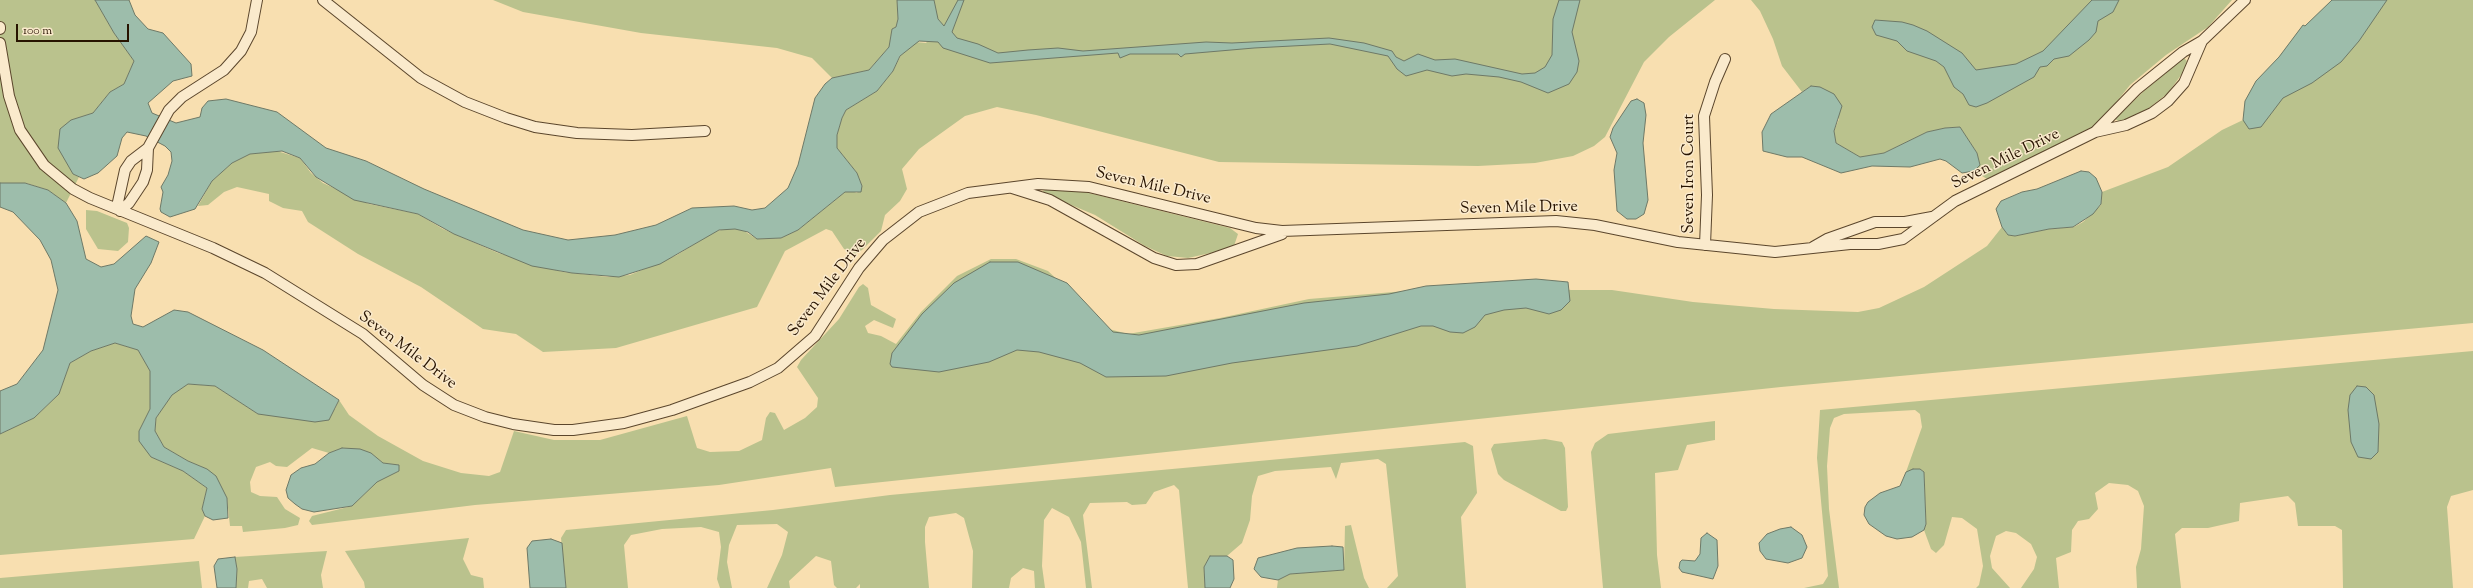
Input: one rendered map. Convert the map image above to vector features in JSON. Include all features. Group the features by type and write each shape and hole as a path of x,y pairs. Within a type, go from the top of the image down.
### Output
{"street":[{"path":"150,144 138,154 125,170 118,202 120,211 129,203 143,182 147,170 150,144 165,115 182,97 214,77 234,61 250,32 257,0"},
{"path":"323,0 421,78 465,102 506,118 535,126 577,133 632,135 705,131"},
{"name":"Seven Mile Drive","path":"2095,132 2148,80 2183,52 2202,41 2245,0"},
{"name":"Seven Mile Drive","path":"0,43 14,115 26,141 36,156 73,189 120,211 213,248 265,273 363,334 418,381 454,405 485,417 513,424 554,430 573,430 612,426 652,416 718,394 768,373 791,358 815,336 863,262 894,230 919,212 940,202 968,193 1002,187 1038,184 1089,187 1256,228 1296,231 1563,222 1595,225 1639,235 1705,245 1775,252 1813,247 1891,243 1912,233 1955,201 2095,132 2134,122 2152,113 2168,101 2190,72 2202,41"},
{"name":"Seven Iron Court","path":"1705,245 1707,195 1704,116 1725,59"},
{"name":"Seven Mile Drive","path":"1002,187 1033,193 1050,200 1154,258 1176,265 1197,264 1268,238 1296,231"},
{"name":"Seven Mile Drive","path":"1813,247 1827,239 1875,222 1905,222 1932,217"}],"green space":[{"path":"0,0 95,0 114,33 134,61 124,84 110,92 93,113 71,120 73,174 79,177 66,203 48,190 26,183 0,183"},
{"path":"493,0 897,0 898,19 896,27 892,29 889,47 869,70 832,78 812,58 777,48 641,33 523,12"},
{"path":"934,0 1715,0 1669,37 1644,62 1605,137 1594,146 1573,156 1535,163 1478,166 1219,162 1036,115 997,107 965,116 919,149 902,169 907,189 900,201 885,215 881,231 862,250 855,254 844,249 832,231 826,229 785,251 757,307 616,348 543,352 516,334 483,329 421,287 358,254 308,222 302,211 283,208 269,201 269,194 237,187 224,192 208,205 198,206 212,181 232,163 250,154 277,151 300,158 311,173 323,183 369,204 418,214 443,229 498,253 563,272 608,277 630,275 677,255 714,232 725,229 741,229 757,239 781,238 798,230 845,192 849,190 857,193 862,186 857,173 837,148 837,135 842,118 846,110 877,91 893,71 901,55 916,42 926,43 942,25 936,15"},
{"path":"1751,0 2232,0 2208,27 2166,55 2130,85 2095,129 1987,179 1974,171 1980,165 1977,153 1960,127 1945,128 1927,132 1884,153 1860,157 1836,143 1834,131 1839,119 1811,86 1802,92 1782,66 1773,39 1760,11"},
{"path":"2332,0 2473,0 2473,323 1781,387 835,487 831,468 719,485 475,505 312,525 309,521 312,516 352,506 377,482 399,471 398,465 383,463 371,453 342,448 329,453 312,448 287,467 276,466 270,462 256,467 250,482 251,492 260,496 277,497 285,509 300,518 298,525 285,528 243,532 242,526 230,526 227,498 207,469 188,461 164,447 155,431 156,418 171,395 188,384 215,386 258,414 335,409 339,400 349,415 378,436 423,461 461,473 489,476 500,472 514,431 554,440 600,440 687,416 697,448 710,452 739,451 762,440 766,418 770,412 775,413 784,430 805,418 817,407 818,398 797,367 801,360 839,319 859,287 863,284 868,288 871,305 896,319 893,328 874,320 865,326 868,333 881,336 896,344 921,312 957,276 991,259 1016,259 1048,271 1074,295 1105,328 1128,334 1220,318 1309,299 1442,288 1532,285 1571,290 1612,290 1693,302 1774,309 1858,312 1879,308 1924,287 1987,246 2002,227 2008,235 2015,236 2049,229 2074,227 2083,222 2101,205 2102,192 2168,167 2222,130 2243,120 2245,101 2256,81 2279,57 2303,25 2305,26"},
{"path":"2184,58 2187,61 2184,71 2168,93 2144,112 2120,122 2115,119 2144,91"},
{"path":"1047,189 1081,191 1230,228 1238,234 1234,246 1215,252 1188,258 1167,256 1145,246 1095,215 1043,193 1043,191"},
{"path":"86,210 97,211 127,223 129,228 128,242 118,251 98,249 86,229"},
{"path":"115,343 138,350 150,370 150,409 139,431 151,457 183,471 207,488 202,509 205,516 194,539 0,555 0,434 34,418 59,394 70,363 91,351"},
{"path":"2473,351 2473,490 2451,496 2447,507 2453,588 2343,588 2342,530 2335,526 2298,526 2295,503 2288,496 2240,503 2239,521 2208,528 2182,528 2175,534 2181,588 2137,588 2136,567 2141,549 2144,506 2138,491 2128,485 2109,483 2095,493 2098,509 2089,519 2078,521 2072,530 2071,552 2056,558 2059,588 2021,588 2034,569 2037,557 2031,544 2016,533 2006,531 1996,536 1990,556 1992,568 2010,588 1976,588 1979,585 1983,566 1977,529 1962,518 1952,517 1944,545 1936,553 1931,549 1924,530 1926,524 1924,472 1920,469 1906,472 1922,427 1920,414 1915,410 1844,414 1834,418 1830,428 1827,466 1829,509 1839,588 1804,588 1823,584 1828,576 1817,458 1820,410"},
{"path":"1715,421 1715,440 1687,445 1678,470 1655,473 1657,555 1661,588 1603,588 1591,452 1595,443 1608,434"},
{"path":"1545,439 1562,442 1565,448 1568,507 1566,511 1561,511 1504,480 1498,474 1491,449 1494,444"},
{"path":"1465,442 1473,446 1477,493 1461,517 1466,588 1387,588 1398,576 1386,464 1378,459 1341,463 1336,479 1331,467 1275,471 1258,476 1252,496 1250,520 1242,543 1227,556 1210,556 1204,567 1205,588 1188,588 1179,490 1174,485 1154,492 1146,504 1132,505 1127,502 1090,503 1083,515 1092,588 1086,588 1081,542 1069,517 1052,508 1044,520 1042,566 1045,588 1035,588 1034,571 1023,568 1011,578 1009,588 972,588 973,551 964,518 956,513 929,517 925,527 929,588 860,588 860,584 856,588 837,588 834,585 831,561 816,556 789,581 790,588 767,588 782,555 788,532 777,524 737,525 729,545 727,562 732,588 720,588 717,579 721,547 719,532 701,527 662,529 631,535 624,545 628,588 566,588 561,538 566,530 773,510 890,495"},
{"path":"1351,525 1364,578 1369,588 1277,588 1278,580 1290,574 1344,570 1345,526"},
{"path":"469,538 463,559 471,575 483,578 484,588 365,588 364,582 345,551"},
{"path":"327,551 321,575 323,588 267,588 262,579 249,581 248,588 236,588 237,569 235,557"},
{"path":"199,561 202,588 0,588 0,578"}],"shaded area":[{"path":"95,0 129,0 135,15 148,29 163,33 191,64 192,76 173,81 148,103 152,113 176,123 200,117 202,108 208,101 226,99 277,112 326,148 366,161 424,189 523,230 568,240 615,235 656,225 692,208 734,206 752,210 765,208 788,188 798,165 815,98 825,84 832,78 869,70 889,47 892,29 896,27 898,19 897,0 934,0 938,19 944,26 958,0 964,0 952,32 957,38 978,44 998,53 1058,48 1083,51 1206,42 1232,43 1329,38 1364,43 1392,51 1396,57 1404,61 1418,54 1435,60 1455,59 1522,74 1535,73 1545,67 1552,55 1553,19 1559,0 1580,0 1572,32 1579,61 1577,72 1569,84 1548,93 1521,82 1499,77 1466,74 1452,76 1427,70 1406,76 1397,69 1388,56 1330,44 1254,48 1185,54 1181,57 1178,54 1130,54 1120,58 1118,53 990,63 943,48 938,42 919,41 900,56 893,71 877,91 846,110 842,118 837,135 837,148 857,173 862,186 861,192 845,192 798,230 781,238 757,239 748,232 735,229 719,230 660,264 619,277 572,273 532,266 454,234 418,214 354,200 316,177 300,158 282,151 250,154 232,163 212,181 195,209 170,217 161,212 160,209 163,192 161,187 168,175 172,161 171,152 165,146 146,136 127,132 122,138 117,156 98,173 84,179 73,174 58,148 60,129 71,120 93,113 110,92 124,84 134,61 114,33"},
{"path":"2092,0 2119,0 2113,12 2098,21 2096,32 2089,40 2069,56 2054,59 2047,66 2040,67 2034,77 1987,103 1976,107 1969,105 1963,94 1954,87 1944,67 1936,61 1907,51 1897,41 1876,35 1872,27 1875,20 1902,22 1913,25 1927,31 1962,53 1976,70 2016,64 2043,51"},
{"path":"2332,0 2387,0 2359,41 2341,62 2312,83 2283,98 2261,127 2249,129 2243,120 2245,101 2256,81 2279,57 2303,25 2305,26"},
{"path":"1811,86 1820,87 1834,94 1842,106 1834,131 1836,143 1860,157 1884,153 1927,132 1945,128 1960,127 1977,153 1980,165 1974,171 1962,173 1946,161 1940,159 1910,167 1872,166 1841,173 1802,157 1787,157 1763,151 1762,132 1771,114"},
{"path":"1637,99 1644,103 1646,115 1643,143 1648,200 1644,214 1636,219 1627,219 1617,211 1614,170 1617,153 1610,137 1613,128 1631,101"},
{"path":"2081,171 2089,172 2096,178 2102,192 2101,204 2093,214 2073,227 2049,229 2015,236 2008,235 2002,227 1996,209 2001,201 2022,192 2037,189"},
{"path":"0,183 25,183 48,190 66,203 77,221 86,259 101,267 114,264 146,236 159,242 151,263 135,289 131,316 133,324 143,327 174,310 188,312 263,350 339,400 329,420 315,422 258,414 215,386 188,384 172,395 156,418 155,431 164,447 188,461 207,469 216,476 227,498 228,518 213,520 205,516 202,509 207,488 183,471 151,457 139,441 139,431 150,409 150,371 138,350 115,343 91,351 70,363 59,394 34,418 0,434 0,391 17,384 43,350 58,290 51,260 40,240 13,212 0,207"},
{"path":"990,262 1018,262 1067,283 1113,332 1139,335 1304,303 1389,294 1426,286 1536,279 1568,282 1570,301 1561,310 1549,314 1526,308 1504,310 1485,315 1475,327 1463,333 1450,332 1433,326 1421,326 1357,346 1232,363 1166,376 1106,377 1080,363 1039,352 1017,350 989,362 939,372 892,367 890,364 892,353 922,314 954,283"},
{"path":"2357,386 2366,387 2374,395 2379,424 2378,452 2371,459 2358,457 2351,442 2348,410 2350,395"},
{"path":"342,448 360,449 371,453 383,463 399,465 399,471 377,482 352,506 314,512 302,509 288,498 286,490 291,475 301,468 315,464 329,453"},
{"path":"1913,469 1920,469 1924,472 1926,524 1924,530 1912,537 1897,539 1886,536 1869,524 1864,515 1865,507 1868,502 1880,493 1900,486 1906,472"},
{"path":"1791,527 1802,535 1807,547 1802,558 1788,563 1766,559 1760,551 1759,543 1767,534"},
{"path":"1707,533 1717,540 1718,566 1713,579 1682,572 1679,568 1682,560 1695,561 1700,554 1701,538"},
{"path":"551,539 562,543 566,588 530,588 527,548 532,541"},
{"path":"1332,546 1343,547 1344,570 1290,574 1278,580 1261,577 1254,569 1258,558 1297,548"},
{"path":"1210,556 1227,556 1233,560 1234,579 1230,588 1205,588 1204,567"},
{"path":"235,557 237,569 236,588 217,588 214,566 218,559"}]}
